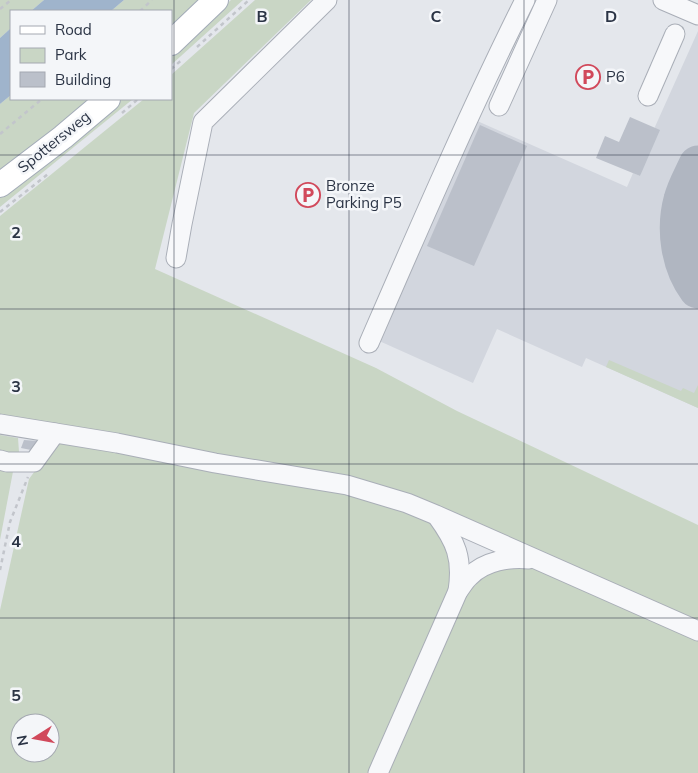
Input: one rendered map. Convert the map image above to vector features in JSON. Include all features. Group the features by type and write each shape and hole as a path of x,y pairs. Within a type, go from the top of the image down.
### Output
{"main road":[{"path":"183,50 216,0"},
{"name":"Spottersweg","path":"0,185 63,137 107,100"}],"lane":[{"path":"176,258 203,122 327,0"},
{"path":"368,343 451,156 507,34 525,0"},
{"path":"499,106 546,0"},
{"path":"663,0 698,15"},
{"path":"648,96 676,34"},
{"path":"0,424 347,485 407,503 436,515 698,631"},
{"path":"0,460 7,462 34,462 55,433"},
{"path":"436,515 449,532 458,554 461,573 458,592"},
{"path":"378,773 458,592 471,575 491,563 515,558 539,560"}],"path":[{"path":"0,9 11,0"},
{"path":"141,10 152,0"},
{"path":"172,67 183,50 249,0"},
{"path":"0,134 41,100"},
{"path":"0,570 10,522 34,462"}],"shaded area":[{"path":"698,31 698,408 586,358 582,367 497,329 473,383 377,340 475,120 627,187 633,173 640,176 654,129"}],"green space":[{"path":"0,0 44,0 32,10 10,10 10,29 0,38"},
{"path":"124,0 205,0 172,32 172,10 112,10"},
{"path":"231,0 243,0 172,64 172,55"},
{"path":"255,0 311,0 194,113 155,269 376,368 457,411 698,525 698,624 464,520 0,417 0,216 143,100 172,100 172,74"},
{"path":"10,96 10,100 95,100 0,175 0,104"},
{"path":"120,100 132,100 0,207 0,195"},
{"path":"609,360 681,391 683,388 694,393 698,385 698,408 606,367"},
{"path":"0,435 18,438 19,452 25,461 15,461 0,540"},
{"path":"57,441 366,497 426,519 436,528 449,550 452,585 370,773 0,773 0,610 29,479"},
{"path":"503,567 537,568 698,639 698,773 385,773 461,602 479,580"}],"water":[{"path":"44,0 124,0 112,10 32,10"},
{"path":"10,29 10,96 0,104 0,38"}],"building":[{"path":"630,117 660,130 640,176 596,158 605,136 619,142"},
{"path":"480,125 527,146 474,266 427,246"},
{"path":"24,440 38,441 36,451 21,448"}],"taxiway":[{"path":"698,165 684,196 679,223 683,258 698,289"}],"place":[{"name":"P6","path":"588,77"},
{"name":"Bronze Parking P5","path":"308,195"}]}
